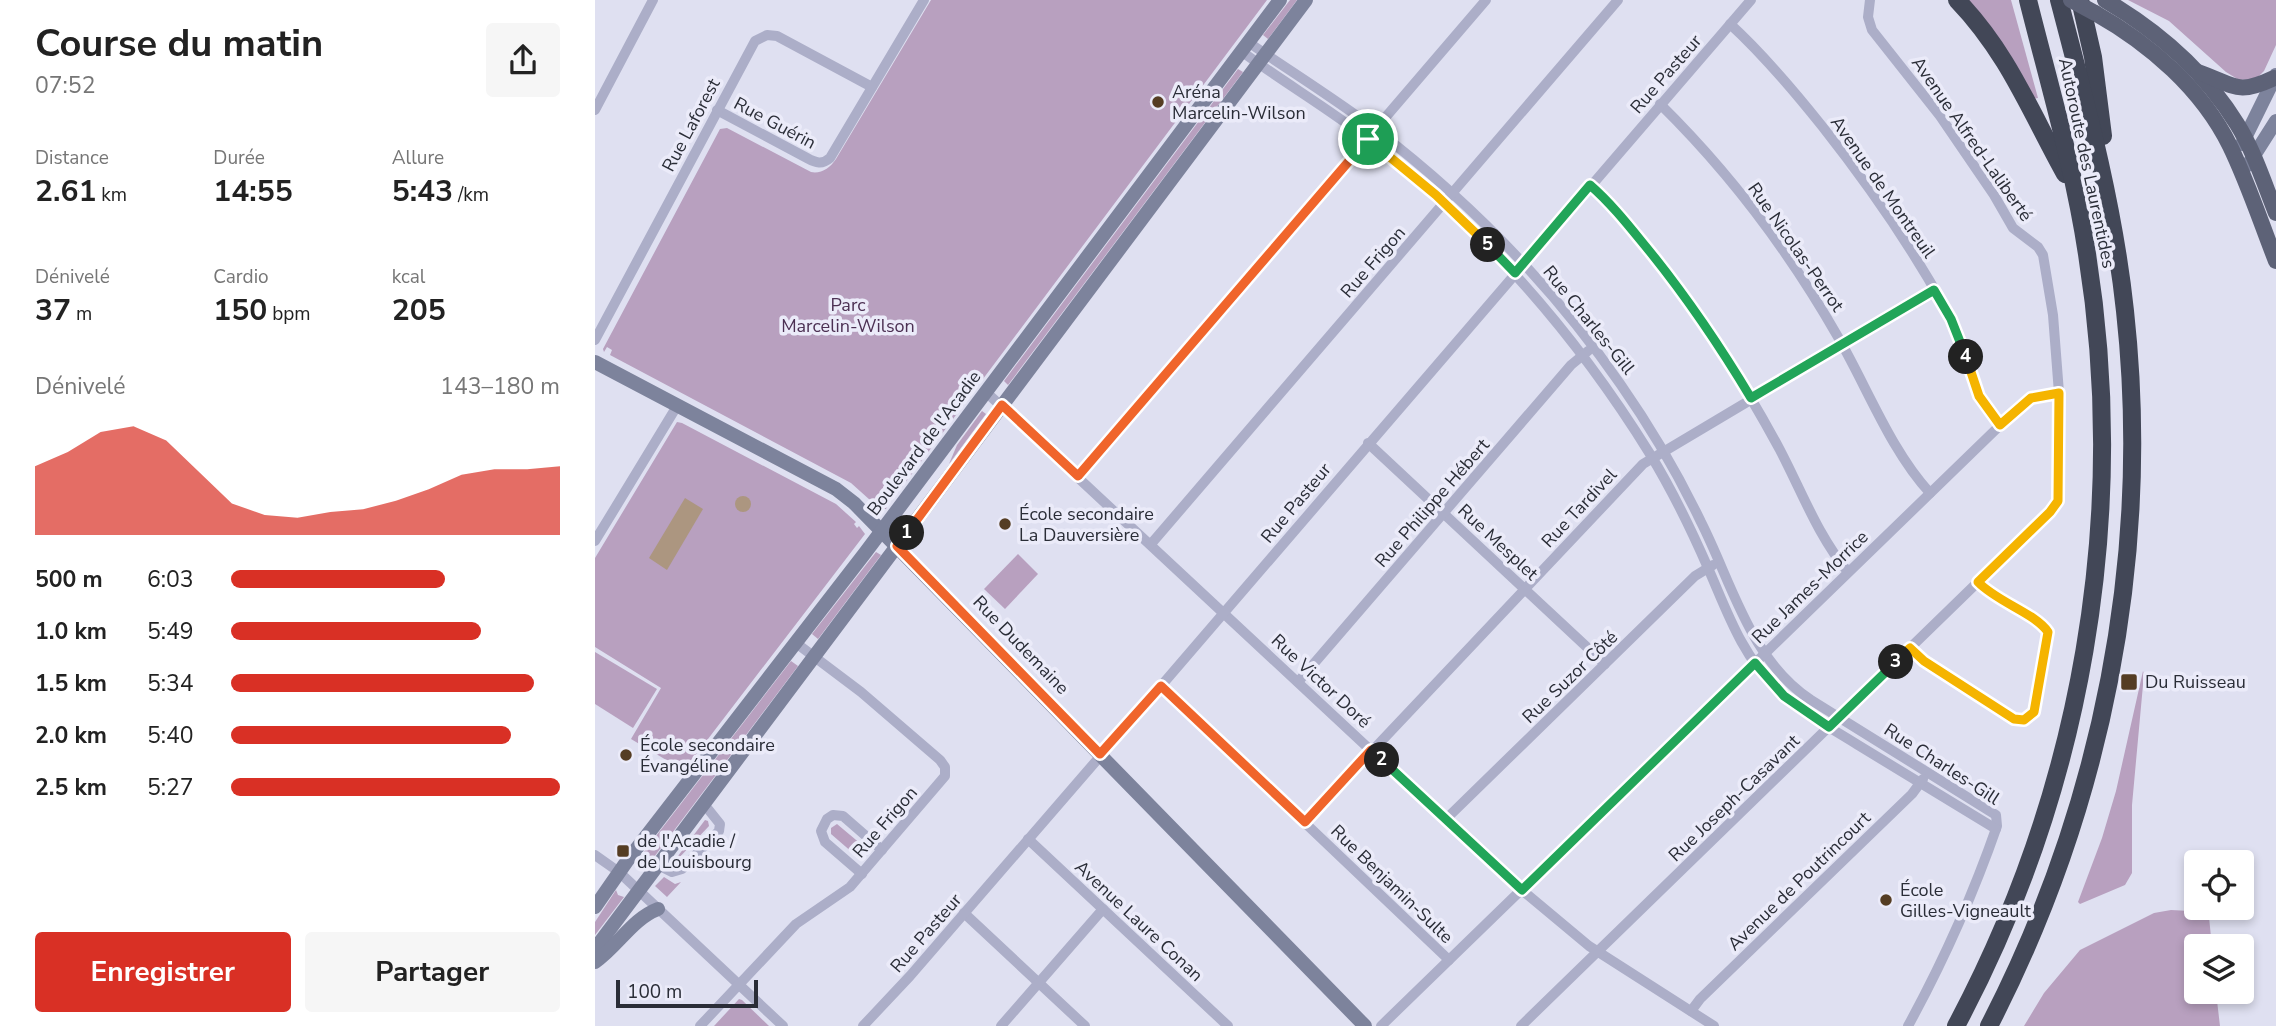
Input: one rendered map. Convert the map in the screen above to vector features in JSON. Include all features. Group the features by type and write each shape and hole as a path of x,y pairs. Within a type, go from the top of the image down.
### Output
{"highway":[{"path":"1957,0 1990,38 2019,84 2076,195"},
{"name":"Autoroute des Laurentides","path":"1956,1026 2000,937 2041,830 2068,735 2089,625 2100,526 2102,397 2092,288 2076,195 2028,0"},
{"name":"Autoroute des Laurentides","path":"1989,1026 2038,920 2066,846 2094,753 2114,656 2127,556 2132,454 2127,335 2116,244 2059,0"},
{"path":"2080,0 2094,57 2116,244"}],"main road":[{"name":"Boulevard de l'Acadie","path":"595,907 1280,0"},
{"path":"595,949 1306,0"},
{"path":"2071,0 2100,6 2161,37 2197,72 2236,121 2276,213"},
{"path":"2100,6 2173,70 2213,118 2235,158 2276,261"},
{"path":"2197,72 2244,89 2275,76"},
{"path":"2235,158 2275,76"},
{"path":"2242,175 2276,121"},
{"name":"Rue Dudemaine","path":"595,362 839,491 854,503 1365,1026"},
{"path":"595,962 610,951 645,915 658,909"}],"street":[{"path":"595,110 653,0"},
{"name":"Rue Frigon","path":"1151,544 1618,0"},
{"name":"Rue Pasteur","path":"863,1026 1161,686 1751,0"},
{"name":"Avenue Alfred-Laliberté","path":"1870,0 1868,20 1872,30 1949,129 2013,228 2038,247 2043,255 2053,315 2059,393 2060,459 2057,504"},
{"path":"871,88 918,2"},
{"path":"1078,476 1368,139 1482,2"},
{"name":"Avenue de Montreuil","path":"1730,24 1767,61 1835,143 1892,222 1956,330 1979,396 2000,425"},
{"name":"Rue Laforest","path":"595,340 752,44 767,36 780,38 871,88"},
{"name":"Rue Charles-Gill","path":"1245,47 1368,139 1445,203 1515,273 1583,355 1652,457 1708,567 1737,637 1755,663 1784,696 1829,727 1996,829 1998,820 1993,813 1839,718 1797,690 1781,675 1764,653 1746,621 1720,561 1663,450 1593,347 1523,264 1453,193 1375,129 1262,59"},
{"name":"Rue Guérin","path":"717,110 817,163 824,162 871,88"},
{"name":"Rue Nicolas-Perrot","path":"1660,104 1744,199 1810,290 1905,461 1930,493"},
{"path":"1590,185 1627,224 1709,331 1790,468 1822,537 1848,572"},
{"name":"Rue Tardivel","path":"1305,822 1639,467 1663,450 1934,290"},
{"name":"Rue Philippe Hébert","path":"1298,682 1571,365 1593,347"},
{"name":"Rue Victor Doré","path":"986,392 1522,890 1598,952 1714,1026"},
{"name":"Rue James-Morrice","path":"1381,1026 2000,425 2031,398 2059,393"},
{"path":"595,541 677,406"},
{"name":"Rue Mesplet","path":"1368,443 1605,664"},
{"name":"Rue Joseph-Casavant","path":"1521,1026 2057,504"},
{"name":"Rue Suzor Côté","path":"1445,820 1695,576 1720,561"},
{"path":"1910,648 1924,661 2012,717 2022,721 2030,718 2037,700 2048,632 2038,622 1989,593 1978,582"},
{"name":"Rue Frigon","path":"700,1026 796,924 847,890 944,779 945,767 940,760 870,700 796,643"},
{"name":"Rue Benjamin-Sulte","path":"1161,686 1449,960"},
{"name":"Avenue de Poutrincourt","path":"1691,1011 1700,999 1921,783 1927,772"},
{"path":"658,864 669,871 679,871 719,831 720,824 704,804"},
{"path":"862,874 824,840 821,831 827,820 833,815 843,816 882,850"},
{"path":"1908,1026 1959,923 1996,829"},
{"name":"Avenue Laure Conan","path":"1028,839 1228,1026"},
{"path":"595,855 639,890 783,1026"},
{"path":"1001,1026 1103,909"},
{"path":"964,913 1085,1026"}],"green space":[{"name":"Parc Marcelin-Wilson","path":"931,0 1267,0 896,495 892,495 886,509 880,509 851,483 610,355 612,350 607,347 604,352 603,349 720,129 727,128 811,172 825,170 836,159"},
{"path":"1290,0 1297,0 1268,39 1263,35"},
{"path":"1962,0 2011,0 2038,98 2032,99"},
{"path":"2128,0 2276,0 2276,45 2264,71 2256,79 2239,80 2226,72 2169,21"},
{"path":"1238,69 1243,72 1008,385 1004,381"},
{"path":"982,411 986,414 949,464 957,445"},
{"path":"677,422 836,504 865,534 685,769 631,739 661,688 595,647 595,558"},
{"path":"876,552 881,555 818,639 812,634"},
{"path":"1018,554 1038,574 1005,609 984,589"},
{"path":"595,652 657,689 633,728 595,704"},
{"path":"791,661 798,666 645,869 636,862"},
{"path":"2143,671 2132,805 2132,873 2125,885 2080,904 2078,902 2116,791"},
{"path":"705,820 709,826 676,861 675,860"},
{"path":"837,824 862,845 864,850 861,854 853,853 831,834 831,828"},
{"path":"664,877 675,884 681,882 667,897 655,886"},
{"path":"616,890 618,895 624,897 595,935 595,922"},
{"path":"2184,911 2184,920 2209,920 2211,934 2184,934 2184,1004 2217,1004 2220,1026 2024,1026 2044,993 2080,950 2154,913"},
{"path":"739,999 742,1000 769,1026 714,1026"}],"shaded area":[{"path":"743,496 749,498 749,510 743,512 737,510 735,504 737,498"},
{"path":"685,498 703,509 667,570 649,558"}],"place":[{"name":"Aréna Marcelin-Wilson","path":"1158,102"},
{"name":"École secondaire La Dauversière","path":"1005,524"},
{"name":"Du Ruisseau","path":"2129,682"},
{"name":"École secondaire Évangéline","path":"626,755"},
{"name":"de l'Acadie / de Louisbourg","path":"623,851"},
{"name":"École Gilles-Vigneault","path":"1886,900"}],"route":[{"path":"1368,139 1445,203 1515,273 1590,185 1633,231 1668,275 1703,323 1751,398 1934,290 1956,330 1979,396 2000,425 2031,398 2059,393 2058,501 1978,582 1989,593 2044,626 2048,632 2039,690 2031,717 2024,720 2014,719 1924,661 1910,648 1829,727 1784,696 1755,663 1522,890 1371,750 1305,822 1161,686 1100,754 897,546 1002,405 1078,476 1368,139"}]}
